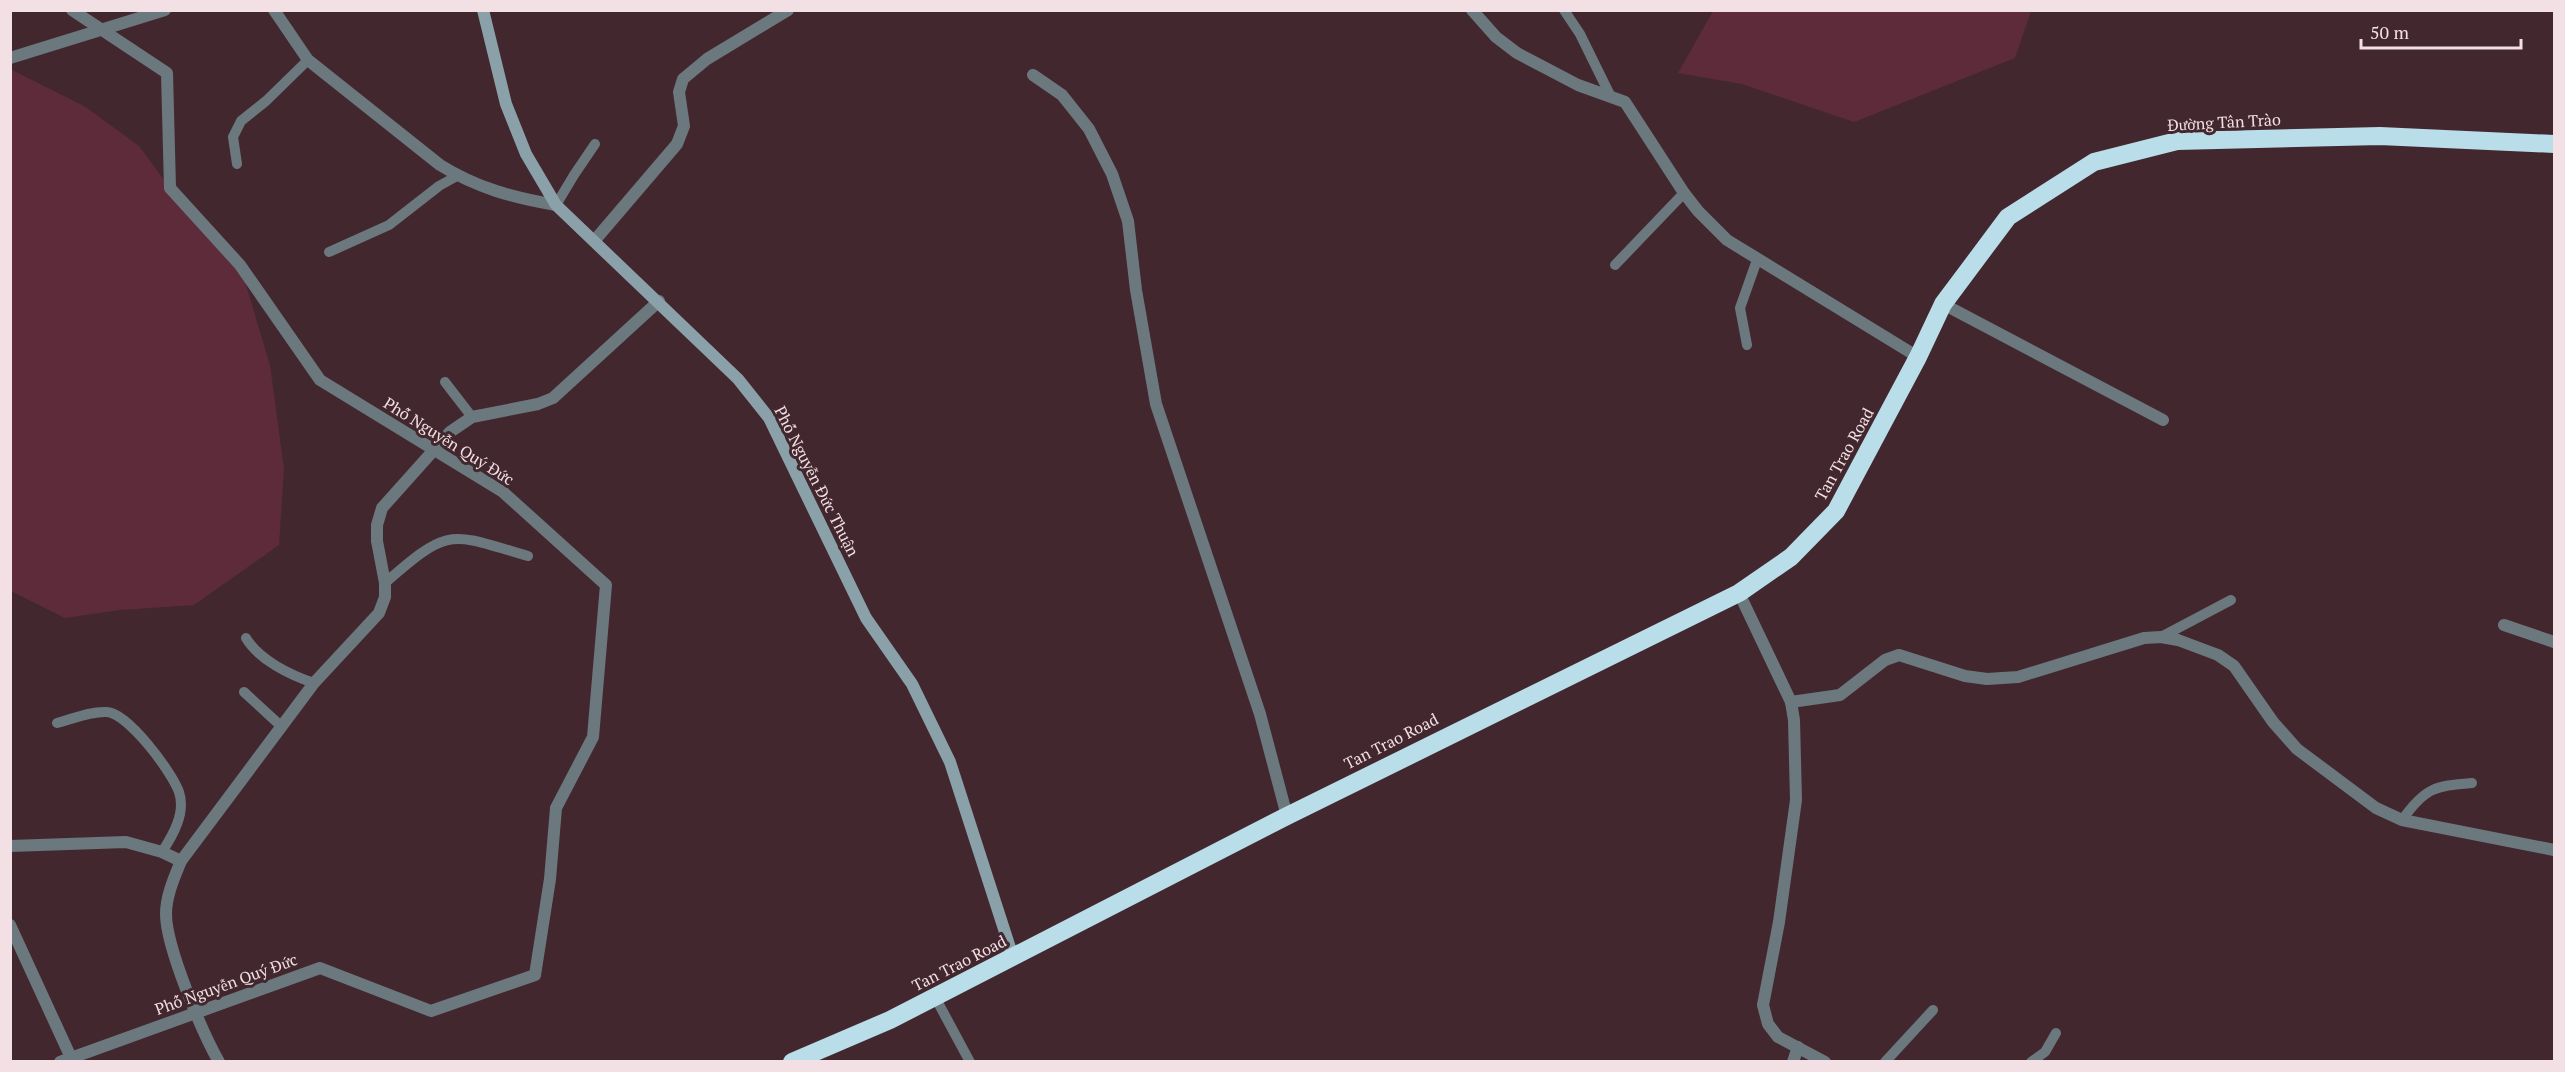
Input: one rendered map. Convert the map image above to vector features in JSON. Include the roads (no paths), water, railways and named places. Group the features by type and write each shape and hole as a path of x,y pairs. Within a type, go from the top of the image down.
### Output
{"highway":[{"name":"Đường Tân Trào","path":"1918,357 1944,304 2008,218 2094,162 2177,141 2380,136 2554,144"},
{"name":"Tan Trao Road","path":"792,1062 890,1020 1287,816 1738,593 1791,557 1836,511 1918,357"}],"street":[{"name":"Phố Nguyễn Quý Đức","path":"68,1060 320,968 431,1011 535,975 550,879 556,808 593,737 606,585 503,492 320,380 240,265 170,188 168,73 72,10"},
{"path":"10,58 165,10"},
{"path":"274,10 308,60 440,165 457,176 497,193 556,205"},
{"name":"Phố Nguyễn Đức Thuận","path":"483,10 506,104 526,154 556,205 738,379 770,418 866,618 912,684 950,762 1013,957"},
{"path":"595,240 677,144 684,126 679,92 683,80 706,58 788,10"},
{"path":"1472,10 1496,37 1517,53 1578,85 1611,95 1625,102 1684,193 1698,211 1728,240 1757,260 1918,357"},
{"path":"1033,75 1062,94 1089,129 1112,174 1125,212 1156,404 1260,714 1287,816"},
{"path":"219,1062 196,1012 174,952 166,915 172,882 181,861 314,683 379,613 385,597 385,583 377,541 377,525 382,508 450,432 472,417 538,404 553,398 659,301"},
{"path":"1944,304 2163,420"},
{"path":"1738,593 1791,702 1794,731 1796,800 1779,922 1763,1005 1767,1024 1778,1037 1825,1062"},
{"path":"2504,625 2554,642"},
{"path":"1791,702 1840,695 1885,660 1899,655 1965,676 1988,679 2019,677 2144,638 2178,639 2218,655 2234,666 2272,722 2297,749 2376,808 2402,820 2554,850"},
{"path":"10,846 126,842 162,852 181,861"},
{"path":"10,925 68,1060"},
{"path":"1793,1062 1798,1047"}],"lane":[{"path":"1564,10 1580,34 1611,95"},
{"path":"237,164 233,137 241,121 266,101 308,60"},
{"path":"556,205 595,144"},
{"path":"329,252 389,225 439,186 457,176"},
{"path":"1615,265 1684,193"},
{"path":"1747,345 1740,308 1757,260"},
{"path":"445,382 472,417"},
{"path":"385,583 431,545 452,537 493,544 528,556"},
{"path":"2161,637 2231,600"},
{"path":"246,638 253,650 269,661 314,683"},
{"path":"244,692 282,727"},
{"path":"57,723 107,712 122,717 162,762 179,793 180,817 174,834 162,852"},
{"path":"2402,820 2419,797 2443,786 2472,783"},
{"path":"935,997 970,1062"},
{"path":"1885,1062 1933,1010"},
{"path":"2031,1062 2044,1052 2056,1033"}]}
